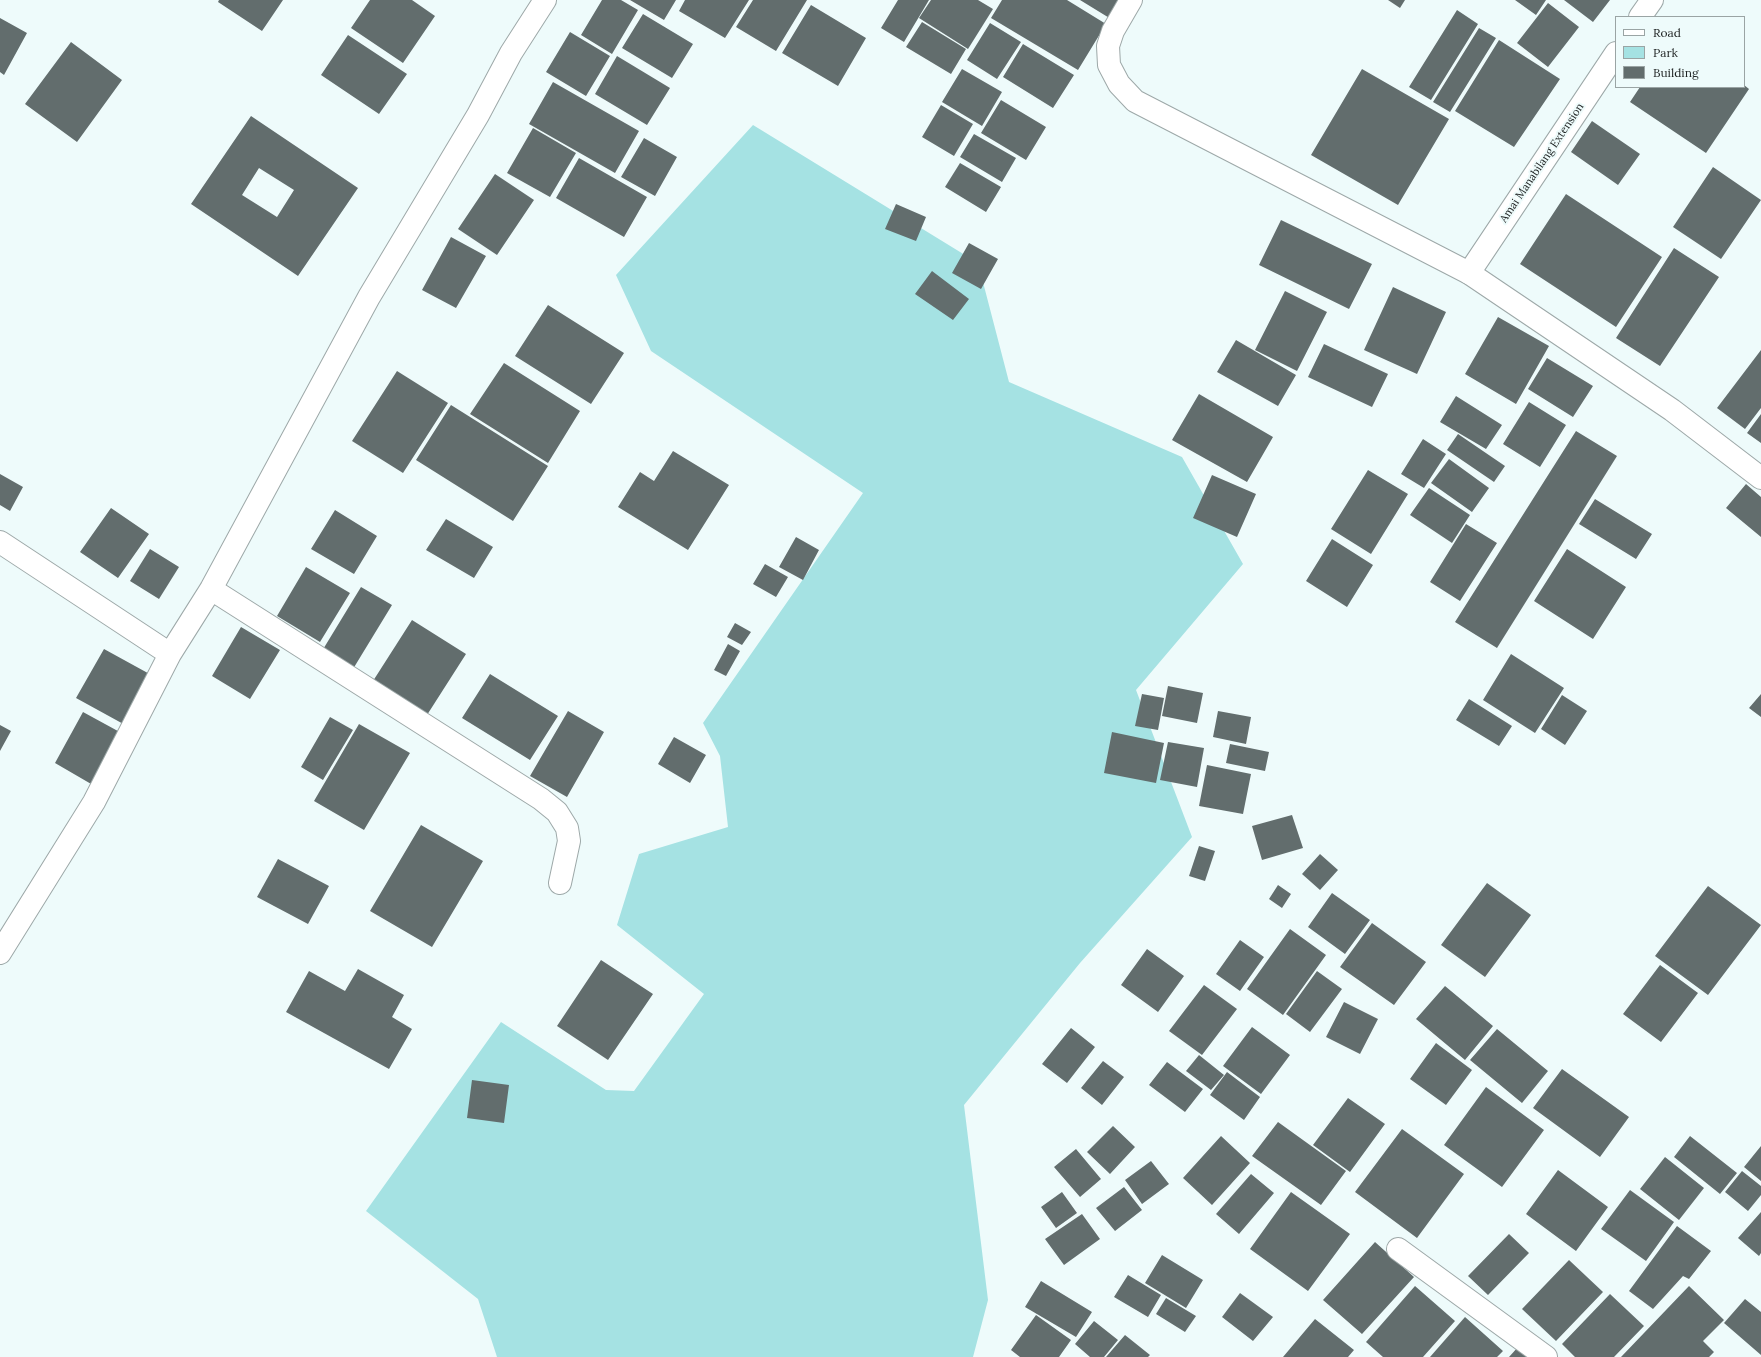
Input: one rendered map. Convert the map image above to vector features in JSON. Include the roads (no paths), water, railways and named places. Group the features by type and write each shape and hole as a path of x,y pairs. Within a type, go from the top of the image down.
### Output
{"street":[{"path":"0,953 94,802 170,654 211,589 369,297 478,115 511,53 545,0"},
{"path":"1131,0 1113,31 1108,46 1109,65 1119,84 1135,101 1469,273 1672,410 1761,478"},
{"path":"1641,16 1652,0"},
{"name":"Amai Manabilang Extension","path":"1469,273 1615,54"},
{"path":"0,542 170,654"},
{"path":"211,589 541,800 557,812 567,828 569,841 560,883"},
{"path":"1398,1249 1546,1357"}]}
